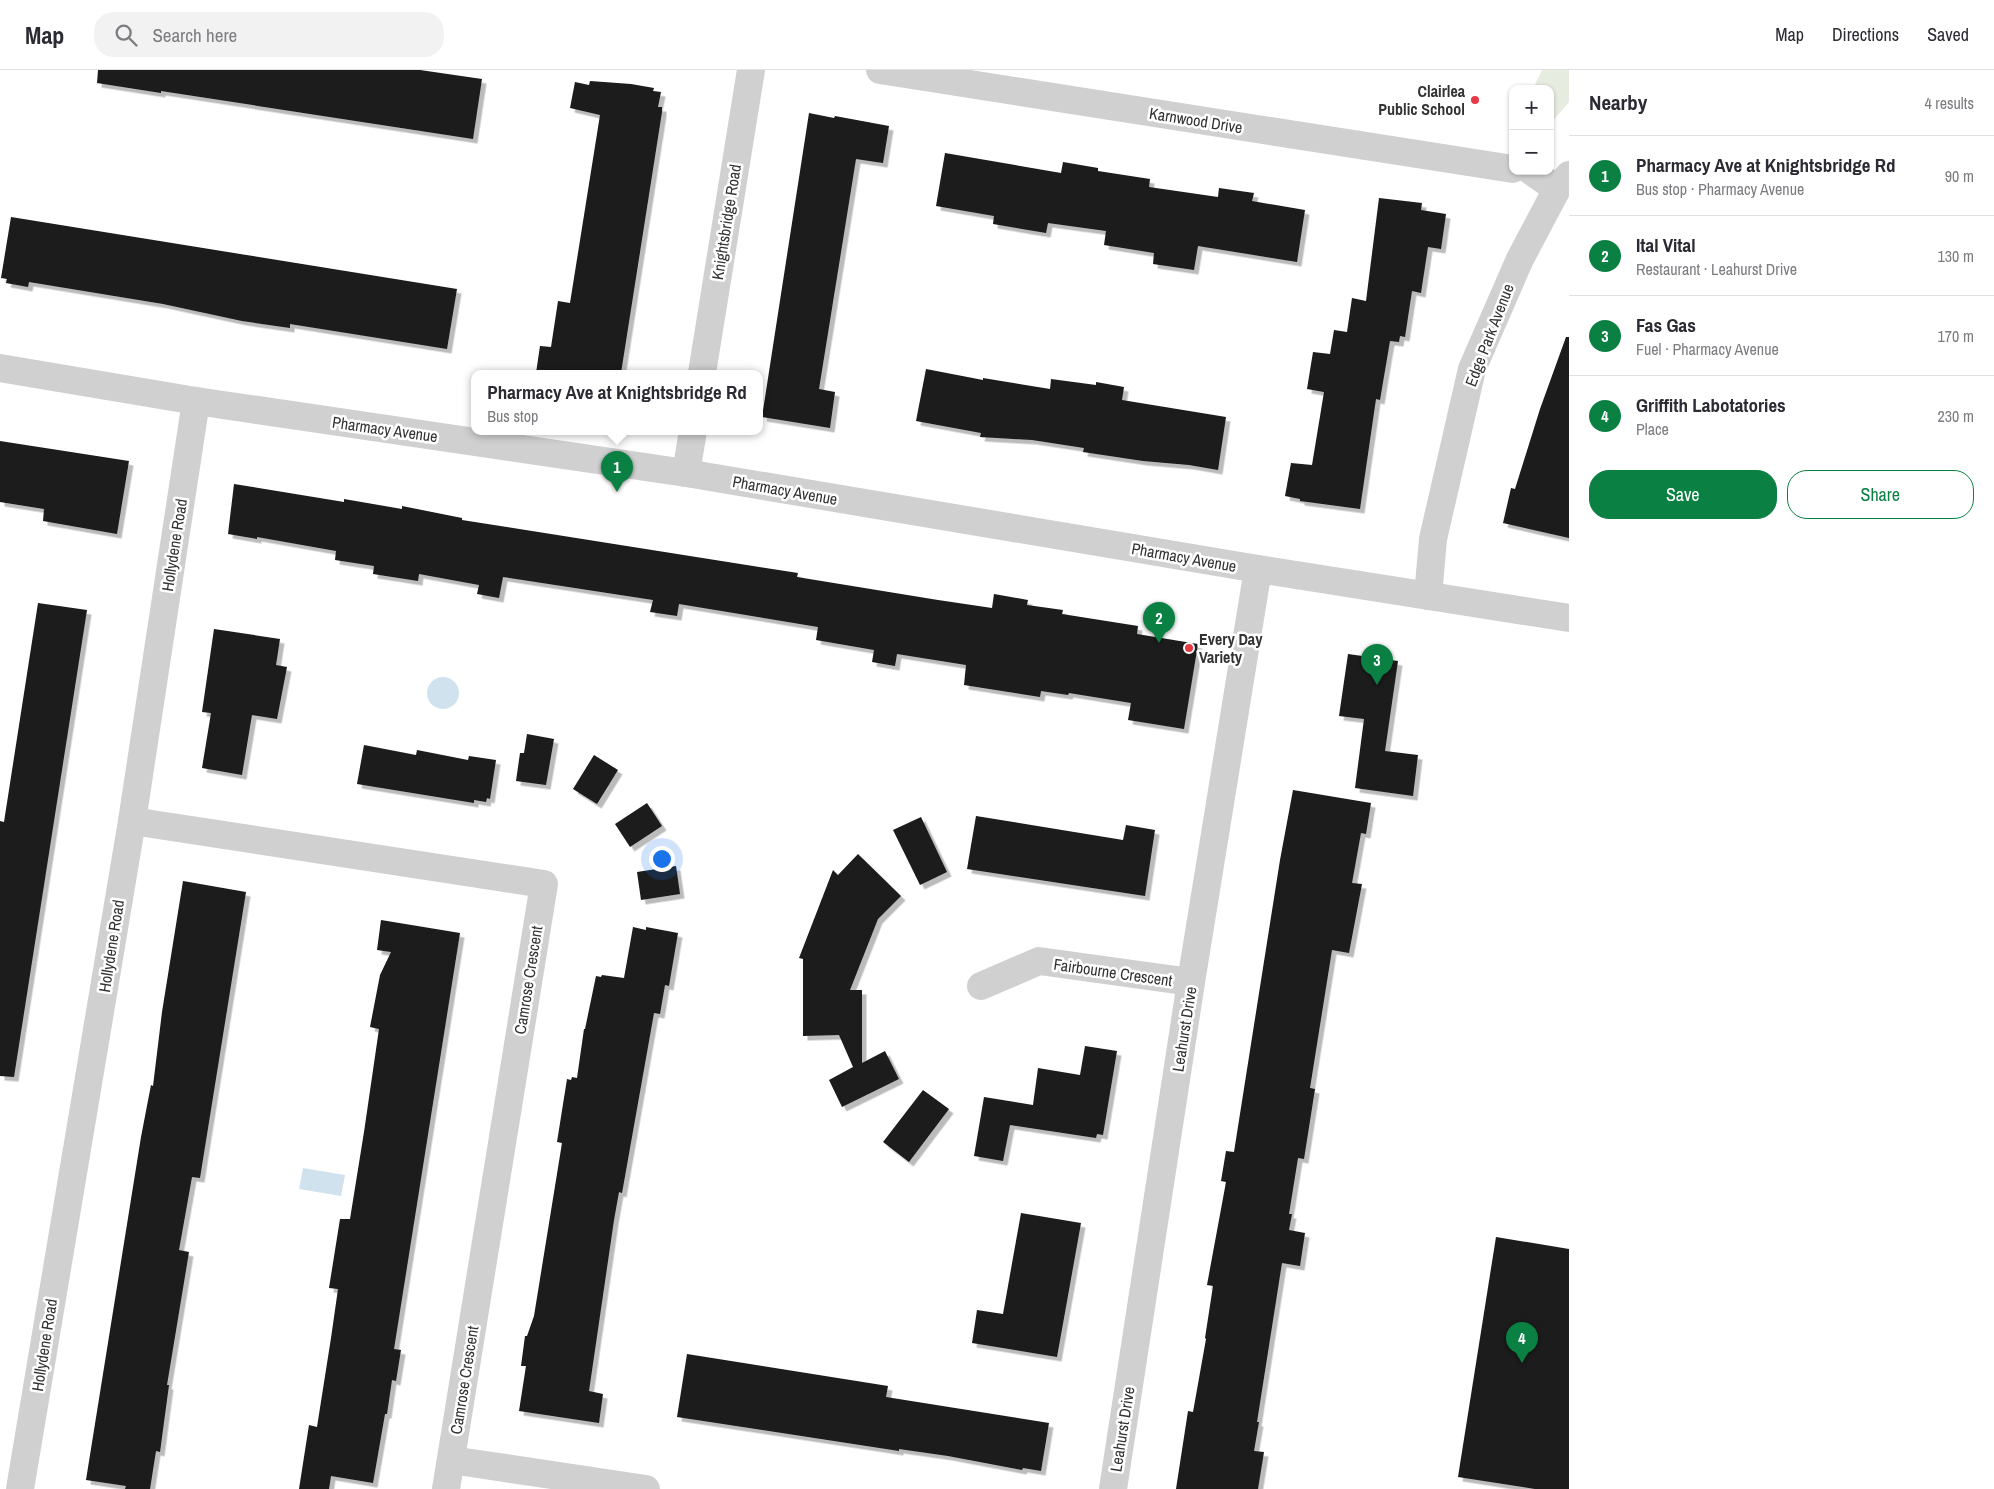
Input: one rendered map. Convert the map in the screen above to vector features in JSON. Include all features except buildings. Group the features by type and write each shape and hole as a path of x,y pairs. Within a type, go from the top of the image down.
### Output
{"street":[{"name":"Knightsbridge Road","path":"702,370 751,70"},
{"name":"Karnwood Drive","path":"880,70 1509,167"},
{"path":"1543,175 1563,182"},
{"name":"Edge Park Avenue","path":"1428,596 1433,539 1472,369 1520,259 1563,182"},
{"name":"Pharmacy Avenue","path":"0,368 196,401 686,473 1258,569 1569,618"},
{"name":"Hollydene Road","path":"20,1489 132,821 196,401"},
{"path":"686,473 691,435"},
{"name":"Leahurst Drive","path":"1113,1489 1191,982 1258,569"},
{"name":"Camrose Crescent","path":"132,821 544,884 446,1489"},
{"name":"Fairbourne Crescent","path":"980,986 1039,961 1191,982"},
{"path":"451,1460 646,1489"}],"shaded area":[{"path":"1542,70 1569,70 1569,102 1554,119 1554,85 1535,85"}],"water":[{"path":"443,677 454,682 459,693 454,704 443,709 432,704 427,693 432,682"},
{"path":"303,1168 345,1175 341,1196 299,1189"}],"place":[{"name":"Clairlea Public School","path":"1475,100"},
{"name":"Pharmacy Ave at Knightsbridge Rd","path":"617,492"},
{"name":"Ital Vital","path":"1159,643"},
{"name":"Every Day Variety","path":"1189,648"},
{"name":"Fas Gas","path":"1377,685"},
{"name":"Griffith Labotatories","path":"1522,1363"}]}
